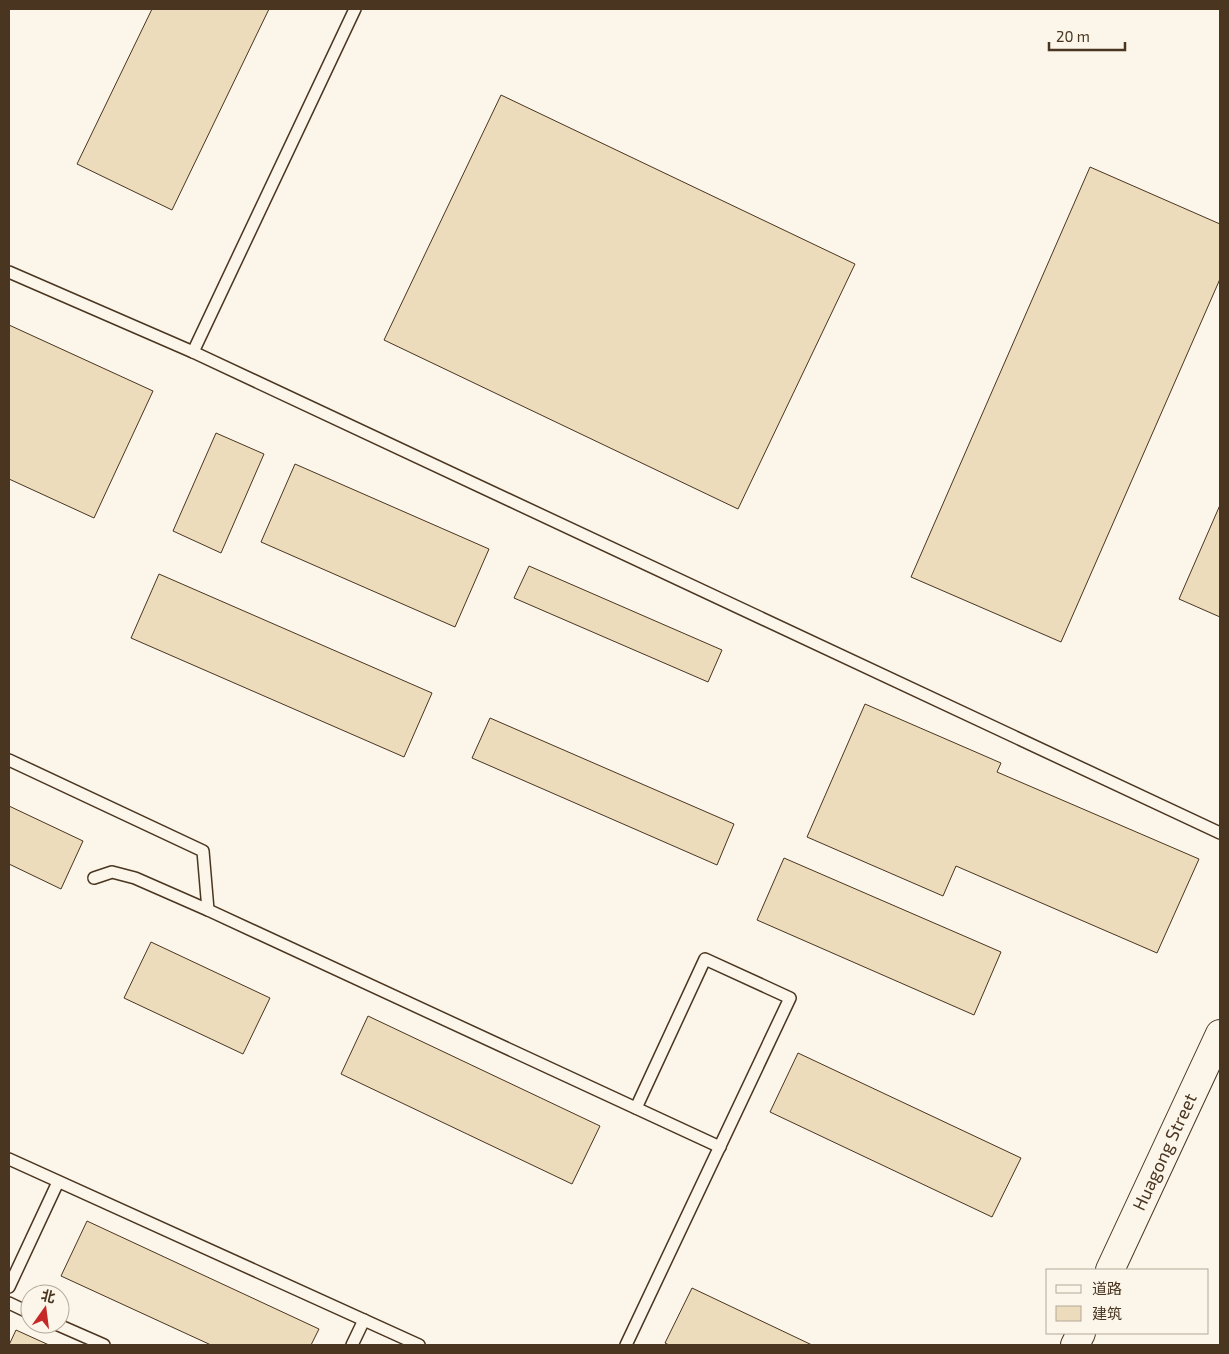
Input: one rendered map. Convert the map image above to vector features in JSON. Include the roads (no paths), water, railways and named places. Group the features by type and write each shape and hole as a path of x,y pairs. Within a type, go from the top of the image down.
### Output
{"street":[{"name":"Huagong Street","path":"1110,1269 1220,1034"}],"lane":[{"path":"193,352 355,9"},
{"path":"9,272 193,352 1220,833"},
{"path":"9,760 203,852 208,910"},
{"path":"94,878 112,872 135,878 720,1147"},
{"path":"626,1345 790,998 705,958 636,1108"},
{"path":"9,1159 419,1345"},
{"path":"9,1287 58,1182"},
{"path":"352,1345 364,1320"},
{"path":"70,1330 104,1345"}]}
